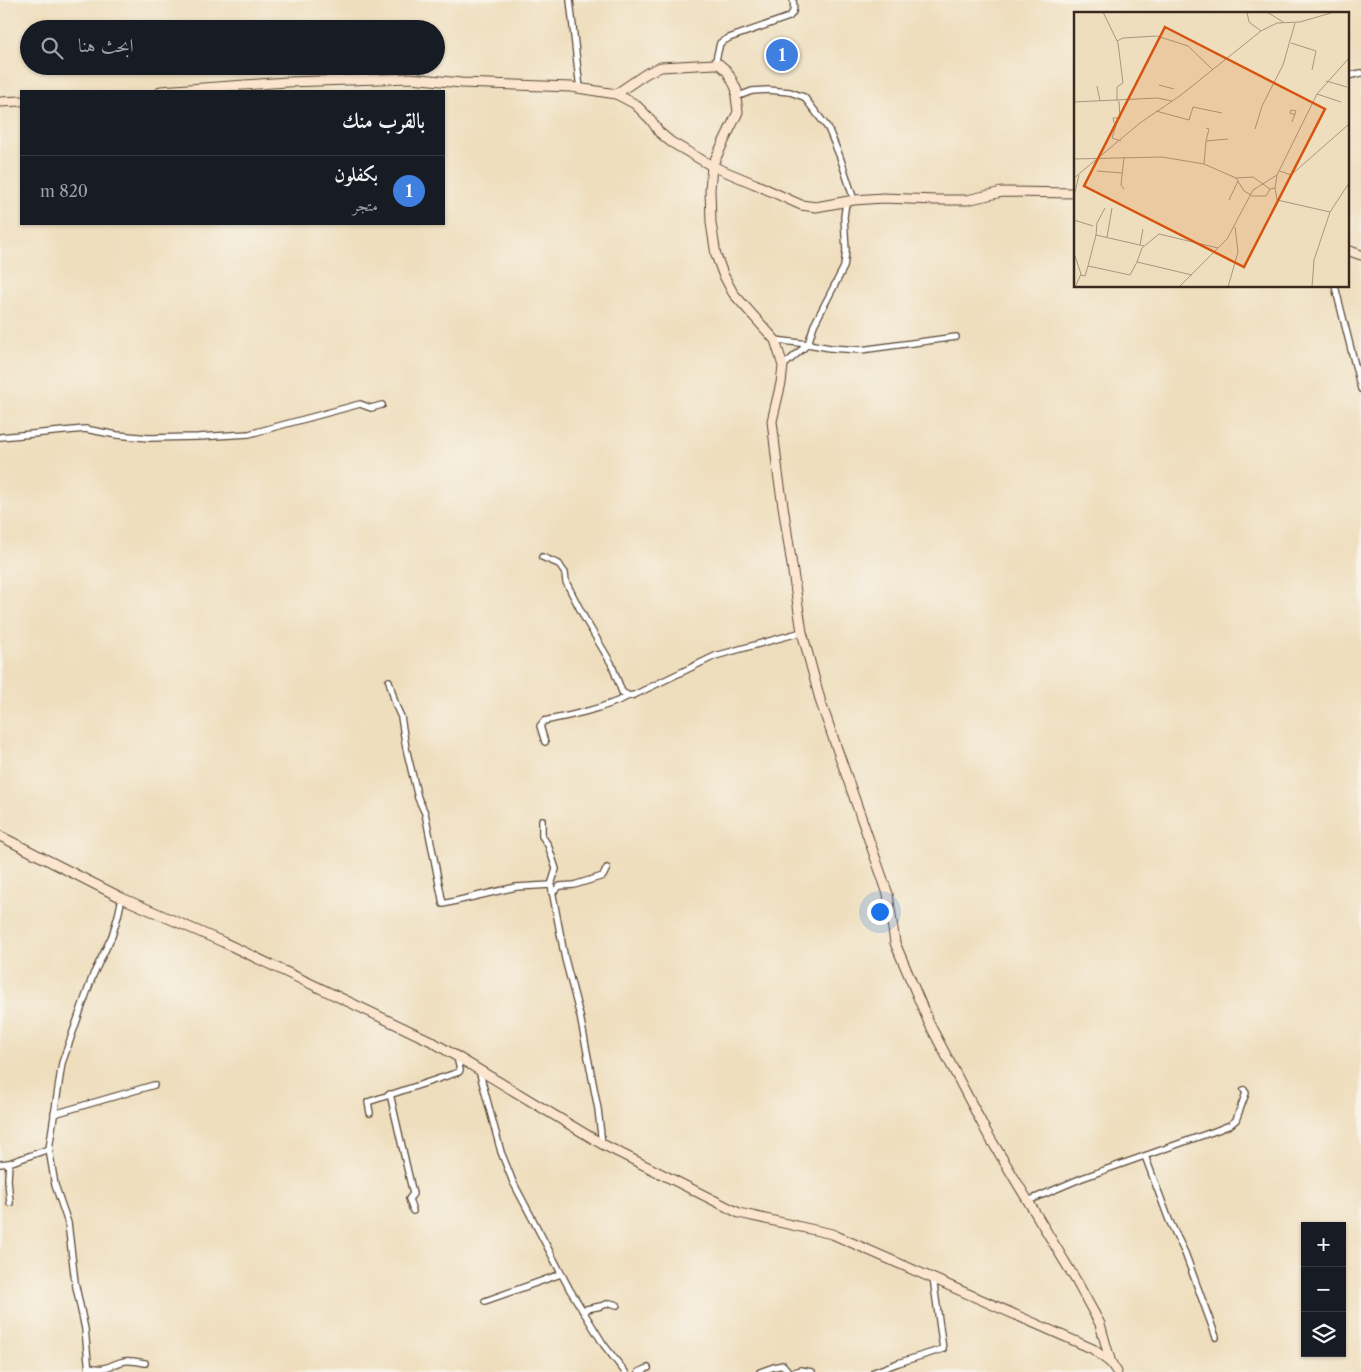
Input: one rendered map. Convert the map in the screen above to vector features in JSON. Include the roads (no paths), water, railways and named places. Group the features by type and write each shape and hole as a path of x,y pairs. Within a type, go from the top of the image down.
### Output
{"street":[{"path":"570,0 580,89"},
{"path":"715,64 720,43 789,17 794,12 793,0"},
{"path":"616,94 647,73 661,67 715,64 719,64 726,71 737,91 738,112 712,166 710,223 716,255 723,274 733,293 776,340 783,366 772,421 802,632 821,703 888,894 894,943 934,1031 987,1133 1077,1282 1100,1324 1112,1364"},
{"path":"1348,76 1361,73"},
{"path":"213,90 287,82 411,78 461,83 580,89 616,94 635,104 651,120 659,132 671,142 712,166 801,206 816,207 883,198 967,200 1002,192 1074,193"},
{"path":"736,97 752,91 768,90 790,92 804,97 828,128 840,157 850,201 844,218 846,251 844,267 814,325 808,344 783,366"},
{"path":"0,102 20,101"},
{"path":"1348,250 1361,255"},
{"path":"1336,288 1361,389"},
{"path":"776,340 830,348 861,350 956,337"},
{"path":"0,437 85,429 117,435 150,438 249,434 360,404 371,408 382,405"},
{"path":"542,557 559,564 562,568 566,582 585,619 611,663 622,692 629,696"},
{"path":"545,742 540,726 544,721 613,704 660,684 715,656 802,632"},
{"path":"389,681 401,717 418,798 425,814 443,904 516,887 551,885"},
{"path":"542,820 542,836 548,845 556,869 551,885 552,893 564,959 582,1025 598,1109 602,1144"},
{"path":"0,836 122,898 223,942 409,1030 602,1144 739,1213 832,1234 1093,1348 1119,1372"},
{"path":"552,893 560,886 574,885 602,876 607,868"},
{"path":"122,898 112,936 93,975 62,1063 49,1149 55,1185 68,1223 75,1282 85,1329 89,1370 108,1368 126,1360 145,1363"},
{"path":"370,1113 368,1102 459,1072 457,1057"},
{"path":"479,1070 501,1152 513,1182 582,1310 624,1372"},
{"path":"54,1114 154,1085"},
{"path":"1028,1200 1082,1178 1230,1125 1236,1120 1246,1093 1244,1090"},
{"path":"390,1094 413,1194 409,1199 413,1211"},
{"path":"0,1164 9,1163 49,1149"},
{"path":"1145,1156 1216,1337"},
{"path":"9,1163 10,1203"},
{"path":"485,1301 561,1274"},
{"path":"874,1372 943,1349 933,1278"},
{"path":"582,1310 610,1303 618,1305"},
{"path":"760,1372 783,1365 789,1372"},
{"path":"639,1372 648,1368"},
{"path":"794,1372 800,1370 812,1372"}],"place":[{"name":"بكفلون","path":"782,55"}]}
